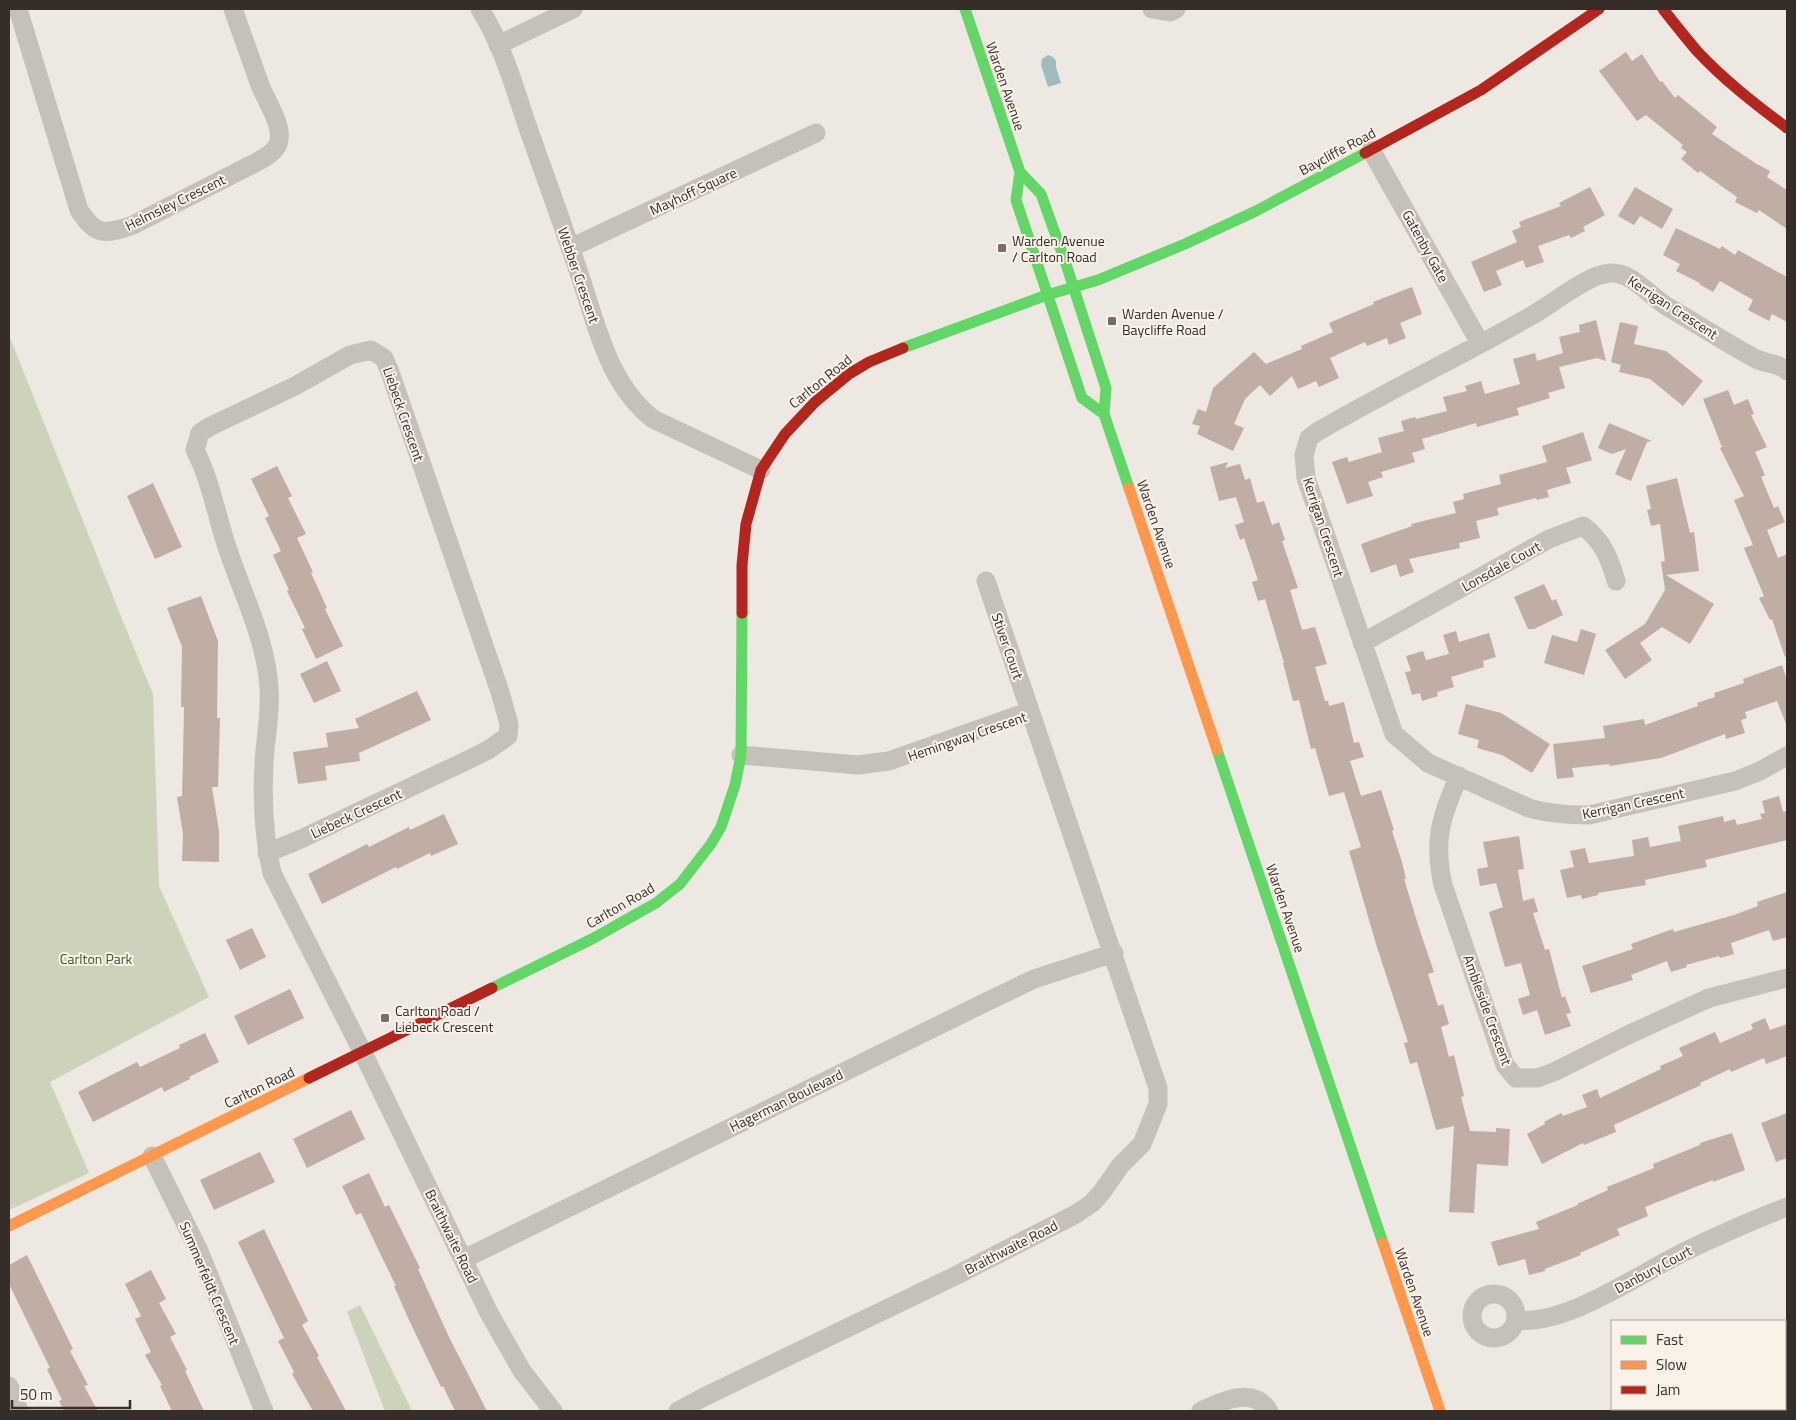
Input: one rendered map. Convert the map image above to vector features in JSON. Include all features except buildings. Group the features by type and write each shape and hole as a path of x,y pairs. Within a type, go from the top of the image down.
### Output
{"main road":[{"name":"Warden Avenue","path":"965,9 1020,172 1041,194 1065,260 1106,388 1104,414 1440,1411"},
{"name":"Baycliffe Road","path":"1047,295 1098,280 1185,244 1256,211 1482,90 1598,9"},
{"path":"1663,9 1684,36 1727,81 1787,128"},
{"name":"Warden Avenue","path":"1020,172 1016,200 1082,398 1104,414"},
{"name":"Carlton Road","path":"9,1226 583,944 656,903 680,884 711,844 721,826 735,785 741,755 742,565 746,524 761,470 796,421 815,402 849,374 869,362 941,333 1047,295"}],"street":[{"name":"Helmsley Crescent","path":"18,9 79,210 90,225 98,231 105,233 114,232 133,224 251,165 267,156 276,148 279,140 278,129 261,88 233,9"},
{"name":"Webber Crescent","path":"480,9 498,45 570,248 604,351 620,382 640,408 653,419 761,470"},
{"path":"498,45 574,9"},
{"path":"1152,9 1170,12 1176,9"},
{"name":"Mayhoff Square","path":"570,248 816,133"},
{"name":"Gatenby Gate","path":"1371,150 1480,343"},
{"name":"Kerrigan Crescent","path":"1787,371 1783,366 1758,360 1663,305 1632,280 1612,273 1605,274 1582,283 1532,316 1333,423 1309,438 1304,455 1306,478 1394,734 1428,763 1529,808 1566,816 1589,815 1735,781 1760,771 1787,756"},
{"name":"Liebeck Crescent","path":"267,853 302,839 470,759 488,750 508,736 509,724 494,674 390,372 384,358 371,350 350,355 295,386 209,427 200,433 195,450 202,463 226,544 261,642 266,665 269,707 264,774 267,853 272,873 363,1053"},
{"name":"Lonsdale Court","path":"1362,643 1549,539 1583,526 1602,545 1611,563 1616,581"},
{"name":"Stiver Court","path":"986,581 1030,711"},
{"name":"Hemingway Crescent","path":"741,755 858,765 889,761 1030,711 1114,953"},
{"name":"Ambleside Crescent","path":"1459,776 1447,801 1440,823 1438,864 1443,885 1505,1065 1516,1078 1538,1078 1556,1071 1630,1034 1709,998 1787,978"},
{"name":"Hagerman Boulevard","path":"464,1259 980,1004 1034,979 1114,953"},
{"name":"Braithwaite Road","path":"678,1411 1068,1219 1092,1203 1120,1166 1142,1144 1158,1104 1158,1088 1114,953"},
{"name":"Braithwaite Road","path":"363,1053 489,1313 522,1371 553,1411"},
{"name":"Summerfeldt Crescent","path":"152,1156 199,1251 264,1411"},
{"name":"Danbury Court","path":"1516,1320 1529,1321 1552,1316 1579,1306 1687,1250 1787,1206"},
{"path":"9,1386 19,1411"},
{"path":"1201,1411 1236,1397 1253,1397 1263,1403 1269,1411"}],"green space":[{"name":"Carlton Park","path":"9,335 153,694 159,886 209,997 50,1082 89,1173 9,1210"},
{"path":"360,1305 412,1411 385,1411 347,1312"}],"water":[{"path":"1048,55 1056,61 1061,83 1048,87 1041,65 1042,59"}],"traffic: fast":[{"path":"965,9 1020,172 1016,200 1082,398 1104,414"},
{"path":"903,348 1047,295 1098,280 1185,244 1256,211 1365,153"},
{"path":"1020,172 1041,194 1065,261 1106,388 1104,414 1129,488"},
{"path":"492,988 592,939 656,903 680,884 711,844 721,827 735,785 741,755 742,613"},
{"path":"1217,750 1383,1243"}],"traffic: slow":[{"path":"1129,488 1217,750"},
{"path":"9,1226 309,1078"},
{"path":"1383,1243 1440,1411"}],"traffic: jam":[{"path":"1365,153 1481,90 1599,9"},
{"path":"1663,9 1697,51 1718,72 1787,128"},
{"path":"742,613 742,565 746,524 761,470 785,434 815,402 849,374 869,362 903,348"},
{"path":"309,1078 492,988"}],"place":[{"name":"Warden Avenue / Carlton Road","path":"1002,248"},
{"name":"Warden Avenue / Baycliffe Road","path":"1112,321"},
{"name":"Carlton Road / Liebeck Crescent","path":"385,1018"}]}
